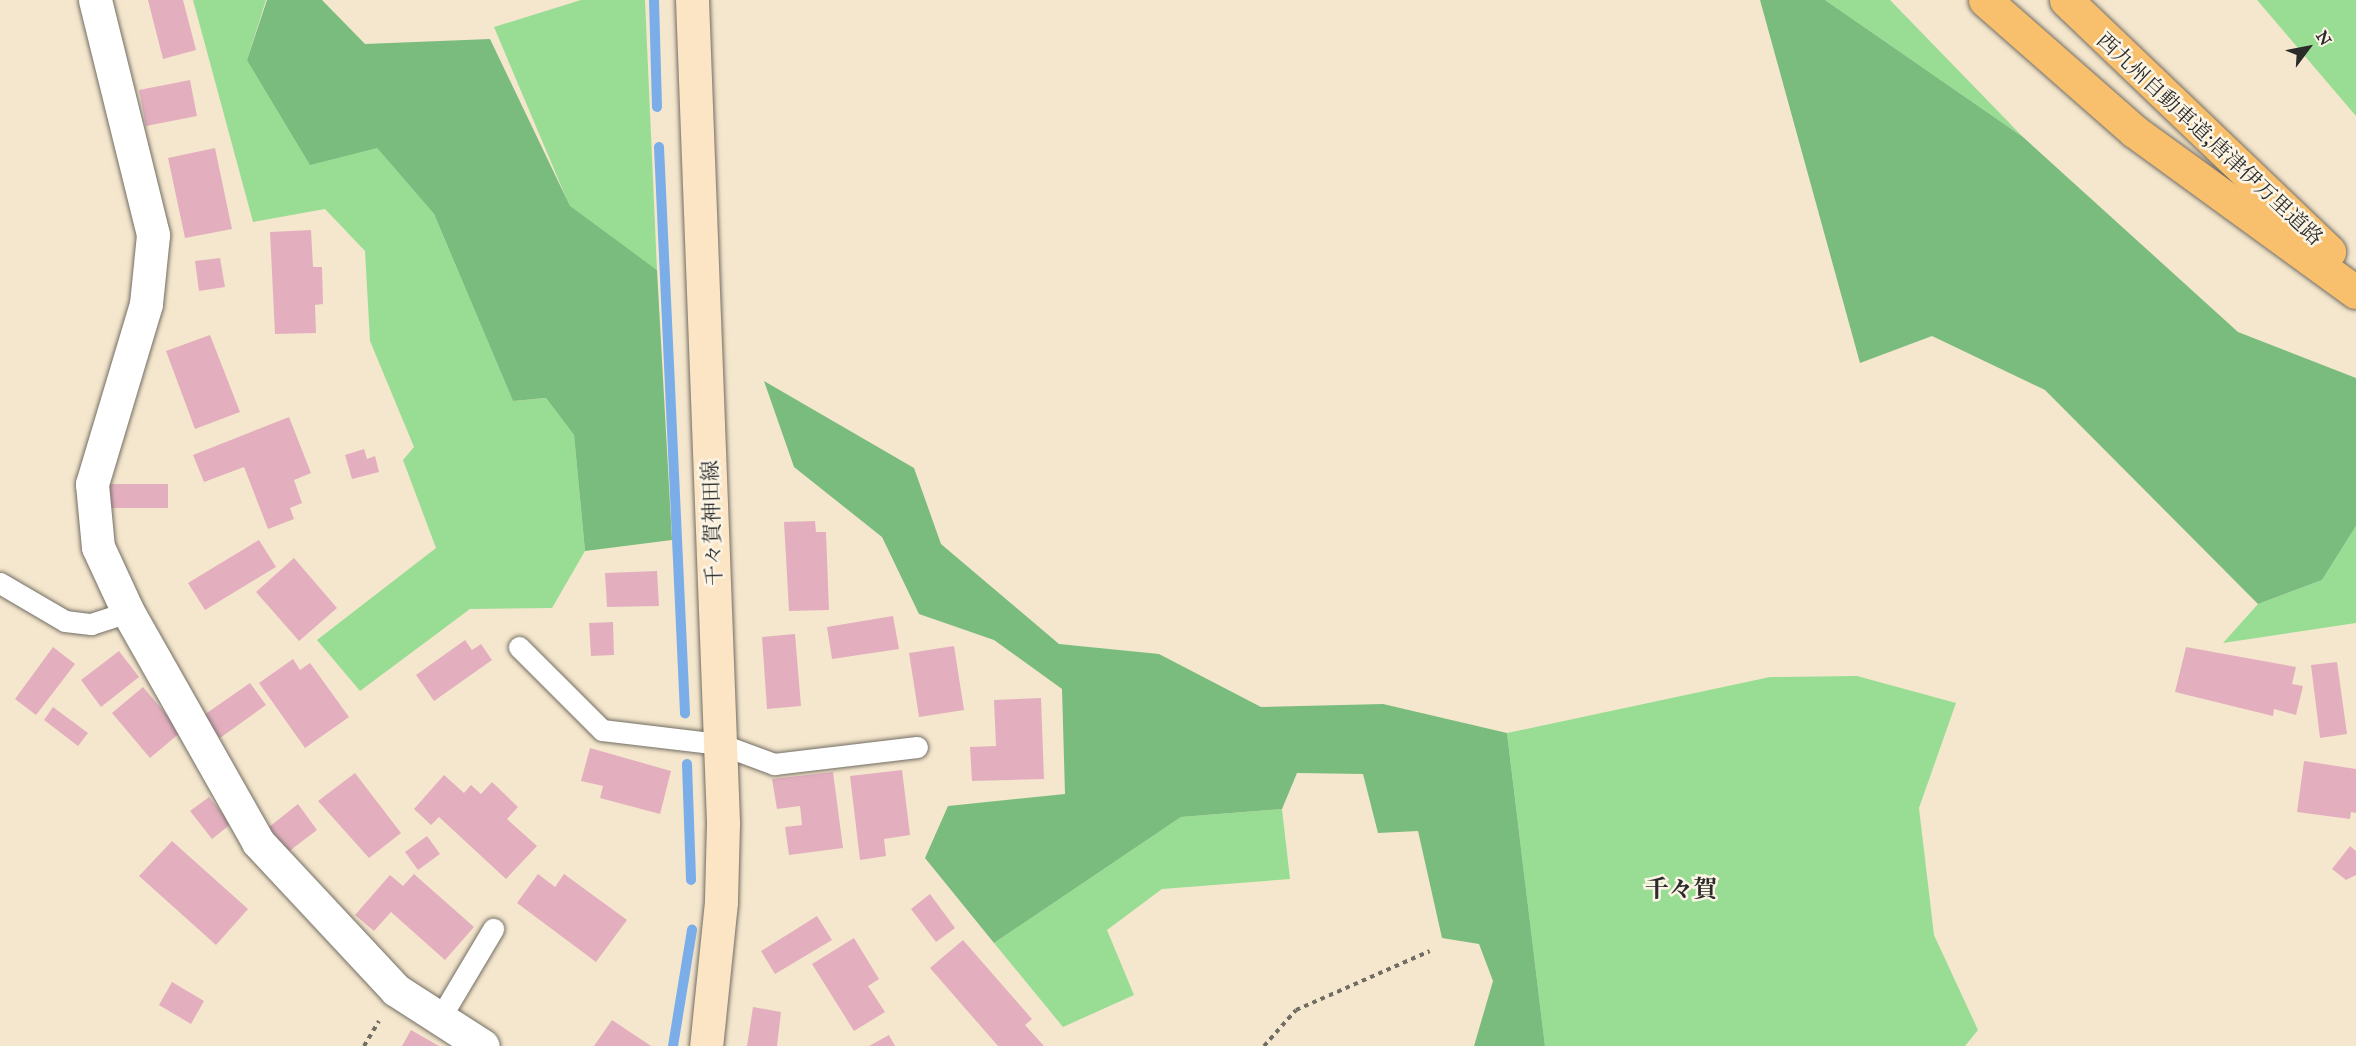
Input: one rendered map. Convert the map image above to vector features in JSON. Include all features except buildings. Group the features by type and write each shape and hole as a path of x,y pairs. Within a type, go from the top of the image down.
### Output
{"highway":[{"path":"1985,0 2134,131 2356,292"},
{"name":"西九州自動車道;唐津伊万里道路","path":"2066,0 2356,276"},
{"path":"2074,0 2092,27"}],"main road":[{"name":"千々賀神田線","path":"692,0 720,744 721,903 706,1046"}],"street":[{"path":"95,0 153,235 146,304 92,484 98,547 128,612 258,842 396,990 483,1046"}],"lane":[{"path":"0,583 65,621 91,624 128,612"},
{"path":"519,647 602,730 720,744 774,765 917,747"},
{"path":"440,1018 493,929"}],"path":[{"path":"1264,1046 1296,1010 1430,951"}],"green space":[{"path":"193,0 266,0 247,60 377,148 434,214 513,401 546,398 574,435 585,551 552,608 470,609 360,691 317,640 436,548 403,460 414,447 370,341 365,251 325,209 253,222"},
{"path":"267,0 322,0 365,44 490,39 570,206 657,270 672,540 585,551 574,435 546,398 513,401 434,214 377,148 310,165 247,60"},
{"path":"581,0 645,0 657,270 570,207 494,27"},
{"path":"1760,0 1825,0 2023,137 2238,332 2356,378 2356,526 2322,580 2258,604 2045,390 1932,336 1860,363"},
{"path":"1825,0 1890,0 2023,137"},
{"path":"2257,0 2356,0 2356,116"},
{"path":"764,381 914,468 941,544 1059,644 1159,654 1261,707 1383,704 1507,733 1545,1046 1474,1046 1493,981 1479,944 1442,938 1418,831 1378,833 1363,774 1297,773 1282,809 1181,817 994,943 925,858 948,806 1065,794 1062,689 994,640 919,614 882,537 794,467"},
{"path":"2356,526 2356,623 2223,643 2258,604 2322,580"},
{"path":"1857,676 1956,703 1919,808 1934,935 1978,1030 1965,1046 1545,1046 1507,733 1770,677"},
{"path":"1282,809 1290,879 1162,889 1107,930 1134,995 1063,1027 994,943 1181,817"}],"waterway":[{"path":"654,0 657,107"},
{"path":"659,147 685,713"},
{"path":"687,764 691,880"},
{"path":"673,1046 692,930"}],"district":[{"name":"千々賀","path":"1681,890"}]}
